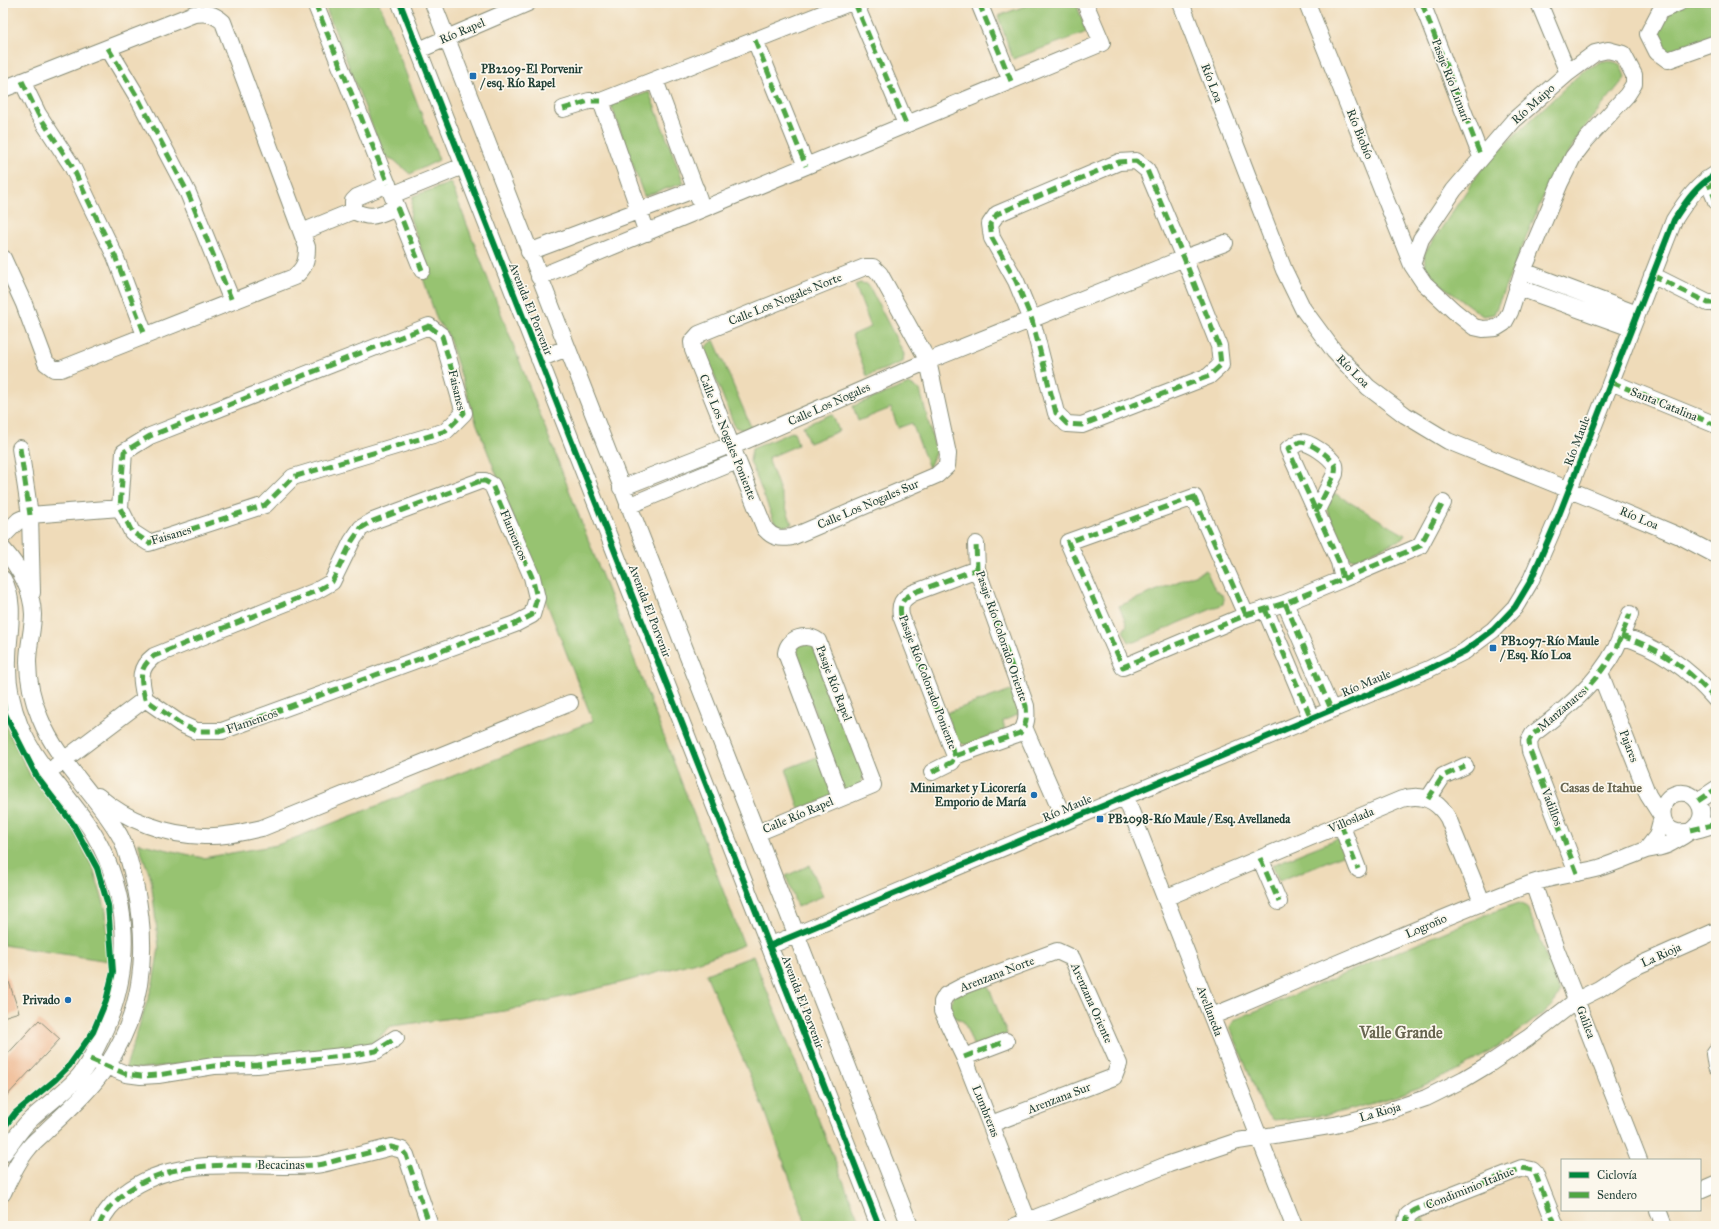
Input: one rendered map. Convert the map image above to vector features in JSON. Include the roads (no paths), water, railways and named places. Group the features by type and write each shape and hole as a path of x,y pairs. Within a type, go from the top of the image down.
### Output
{"street":[{"path":"315,3 422,270"},
{"name":"Avenida El Porvenir","path":"400,3 879,1226"},
{"name":"Avenida El Porvenir","path":"433,3 910,1226"},
{"name":"Río Rapel","path":"419,50 446,37 528,3"},
{"path":"563,109 589,101 601,101 849,3"},
{"path":"855,3 906,124"},
{"path":"979,3 1011,81"},
{"path":"539,278 1102,43 1085,3"},
{"name":"Río Loa","path":"1181,3 1284,270 1303,309 1334,351 1368,387 1405,415 1448,441 1569,489 1682,537 1716,555"},
{"name":"Río Biobío","path":"1307,3 1412,265"},
{"name":"Pasaje Río Limarí","path":"1422,3 1481,157"},
{"path":"1539,3 1568,73"},
{"path":"1673,4 1660,11 1648,34 1657,52 1668,60 1716,43"},
{"path":"3,89 194,14 206,13 216,15 223,22 302,232 307,247 307,259 303,269 294,276 61,369 54,369 46,363 24,304 3,258"},
{"path":"755,40 806,166"},
{"path":"108,48 138,98 188,193 232,301"},
{"name":"Río Maipo","path":"1608,50 1623,54 1634,75 1634,84 1627,95 1586,140 1573,157 1560,183 1523,271 1510,312 1504,322 1496,328 1483,329 1474,327 1454,311 1424,283 1412,265 1421,239 1454,190 1481,157 1514,120 1568,73 1595,52 1608,50"},
{"path":"655,80 703,209"},
{"path":"22,81 38,114 69,160 115,256 145,335"},
{"path":"601,101 647,233"},
{"path":"1136,161 1147,170 1184,258 1219,346 1221,365 1209,376 1082,425 1067,424 1056,413 1032,320 1016,281 992,238 990,224 997,214 1119,162 1136,161"},
{"path":"353,212 353,201 357,197 392,195 463,166"},
{"path":"1712,176 1716,201"},
{"name":"Río Maule","path":"769,946 796,933 1449,659 1470,648 1493,630 1515,607 1530,582 1569,489 1674,220 1688,197 1712,176"},
{"path":"529,252 696,189"},
{"path":"302,232 353,212 365,217 372,216 392,195"},
{"name":"Calle Los Nogales","path":"628,506 733,451 928,361 1225,243"},
{"name":"Calle Los Nogales Norte","path":"699,334 865,267 873,267 880,274 928,361"},
{"path":"1523,271 1634,321"},
{"path":"1652,275 1708,303 1716,303"},
{"path":"1517,287 1634,321"},
{"name":"Faisanes","path":"428,326 442,336 464,413 446,431 293,477 266,505 148,543 132,532 120,508 124,452 150,436 428,326"},
{"name":"Calle Los Nogales Poniente","path":"699,334 692,342 693,350 765,529 775,537"},
{"name":"Avenida El Porvenir","path":"540,359 567,348"},
{"name":"Calle Los Nogales Sur","path":"775,537 782,539 792,536 937,475 947,466 948,454 928,361"},
{"name":"Santa Catalina","path":"1611,382 1716,425"},
{"path":"3,1193 10,1177 28,1148 93,1085 107,1067 118,1047 135,1006 141,976 143,953 142,920 132,869 117,832 86,786 64,760 46,731 31,688 28,659 32,614 30,515 20,448"},
{"name":"Calle Los Nogales","path":"621,488 733,451"},
{"name":"Flamencos","path":"480,481 485,481 492,485 532,577 536,598 532,614 515,624 222,731 196,731 181,724 144,699 141,675 145,664 154,656 316,591 332,582 352,541 361,528 373,521 480,481"},
{"path":"1246,615 1194,497 1068,542 1123,667 1246,615 1285,603 1344,579 1420,546 1443,503"},
{"path":"3,536 19,520 30,515 120,508"},
{"path":"1316,512 1339,562 1344,579"},
{"name":"Pasaje Río Colorado Oriente","path":"976,544 977,569 1026,706 1027,714 1024,727"},
{"path":"3,549 19,570 28,592 32,614"},
{"name":"Pasaje Río Colorado Poniente","path":"956,756 901,616 900,608 901,602 906,596 977,569"},
{"path":"3,579 7,586 11,607 8,660 11,692 19,721 24,734 48,774 86,822 100,845 112,871 122,912 124,942 120,985 108,1023 98,1046 80,1076 28,1121 3,1154"},
{"path":"1285,603 1332,709"},
{"path":"1265,609 1311,718"},
{"name":"Manzanares","path":"1529,741 1533,734 1576,700 1600,673 1615,649 1630,614"},
{"path":"1621,636 1636,640 1668,656 1703,685 1716,700"},
{"name":"Pasaje Río Rapel","path":"805,637 812,637 818,641 873,785 840,798 786,653 787,646 791,642 805,637"},
{"name":"Pajares","path":"1600,673 1648,795 1662,817"},
{"path":"48,774 144,699"},
{"path":"86,786 109,806 146,825 174,833 205,836 233,834 262,828 570,703"},
{"path":"932,772 952,762 956,756 1014,735 1020,732 1024,727 1065,821"},
{"name":"Vadillos","path":"1529,741 1530,751 1578,873"},
{"path":"1465,766 1443,776 1428,799 1441,808 1448,818 1482,902"},
{"path":"1698,801 1716,789"},
{"name":"Logroño","path":"1212,1016 1482,902 1533,883 1618,862 1646,850 1668,845 1697,826 1701,819 1702,811 1698,801 1689,794 1683,793 1672,796 1664,804 1658,836 1646,850"},
{"name":"Avellaneda","path":"1125,796 1294,1226"},
{"name":"Villoslada","path":"1165,898 1402,799 1416,796 1428,799"},
{"name":"Calle Río Rapel","path":"757,833 840,798"},
{"name":"Logroño","path":"1662,817 1669,828 1676,832 1684,833 1716,824"},
{"path":"117,832 121,822 134,818"},
{"path":"1341,824 1358,869"},
{"path":"1260,858 1279,902"},
{"name":"Galilea","path":"1533,883 1556,949 1639,1159"},
{"name":"La Rioja","path":"1021,1223 1169,1164 1238,1141 1335,1125 1379,1114 1426,1098 1464,1079 1521,1043 1577,1000 1599,989 1628,970 1716,931"},
{"name":"Arenzana Norte","path":"942,1002 946,995 963,986 1057,951"},
{"name":"Arenzana Oriente","path":"1057,951 1072,958 1118,1064"},
{"name":"Lumbreras","path":"942,1002 942,1011 964,1057 991,1124 1021,1223"},
{"path":"90,1059 126,1074 141,1076 158,1075 214,1066 299,1061 352,1055 376,1051 396,1038"},
{"path":"964,1057 1006,1041"},
{"path":"1716,1050 1714,1054 1716,1067"},
{"name":"Arenzana Sur","path":"991,1124 1114,1077 1118,1064"},
{"name":"Becacinas","path":"99,1226 103,1215 118,1199 135,1186 155,1176 180,1169 203,1166 315,1165 391,1147 402,1150 406,1155 430,1226"},
{"name":"Condiminio Itahue","path":"1405,1226 1408,1215 1415,1210 1522,1168 1532,1170 1535,1174 1556,1226"},
{"path":"1701,1191 1716,1184"},
{"path":"1658,1211 1664,1226"}],"place":[{"name":"PB2209-El Porvenir / esq. Río Rapel","path":"473,76"},
{"name":"PB2097-Río Maule / Esq. Río Loa","path":"1493,648"},
{"name":"Minimarket y Licorería Emporio de María","path":"1034,795"},
{"name":"PB2098-Río Maule / Esq. Avellaneda","path":"1100,819"},
{"name":"Privado","path":"68,1000"}],"district":[{"name":"Casas de Itahue","path":"1601,788"},
{"name":"Valle Grande","path":"1401,1032"}]}
